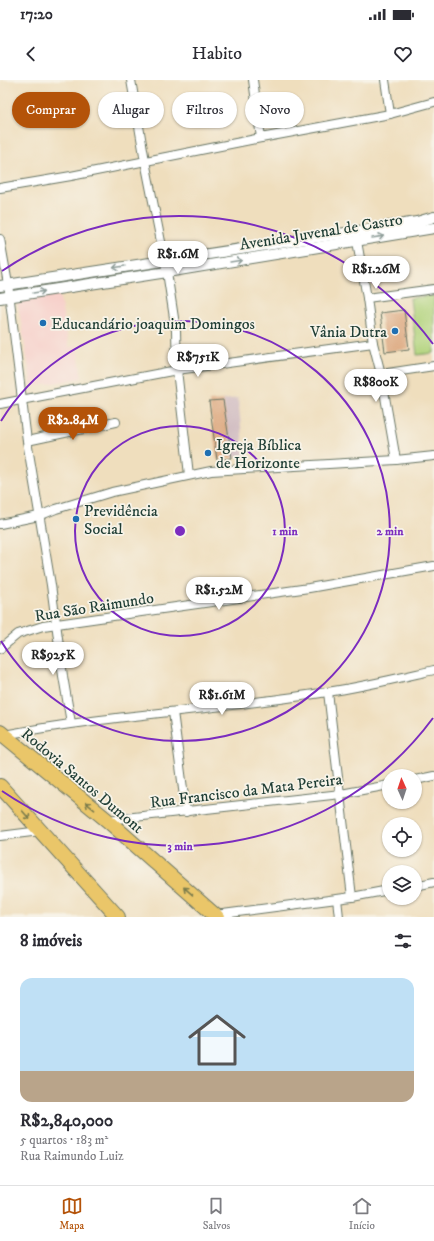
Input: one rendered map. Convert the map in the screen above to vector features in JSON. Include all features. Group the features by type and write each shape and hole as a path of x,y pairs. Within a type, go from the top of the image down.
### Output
{"highway":[{"name":"Rodovia Santos Dumont","path":"2,733 106,820 216,916"},
{"path":"0,786 118,917"}],"street":[{"path":"131,80 145,161 165,260 176,331 177,370 188,475"},
{"path":"253,80 261,138"},
{"path":"385,80 390,114"},
{"path":"0,188 390,114 434,102"},
{"name":"Avenida Juvenal de Castro","path":"4,285 417,222 434,217"},
{"name":"Avenida Juvenal de Castro","path":"5,297 434,228"},
{"path":"0,239 5,297 22,400 26,441 51,585 71,723"},
{"path":"358,241 368,298 373,343 381,374 396,460"},
{"path":"368,298 434,289"},
{"path":"0,404 177,370 373,343"},
{"path":"381,374 434,366"},
{"path":"26,441 116,422"},
{"path":"0,524 39,516 56,509 112,492 221,469 396,460 434,456"},
{"name":"Rua São Raimundo","path":"0,649 18,634 43,626 309,588 434,566"},
{"path":"2,733 71,723 173,712 328,692 434,670"},
{"path":"328,692 352,897"},
{"path":"173,712 186,812"},
{"path":"422,779 434,776"},
{"name":"Rua Francisco da Mata Pereira","path":"106,820 341,794 382,786"},
{"path":"0,836 40,831"},
{"path":"422,885 434,882"},
{"path":"216,916 352,897 382,891"},
{"path":"337,899 339,917"}],"shaded area":[{"name":"Educandário joaquim Domingos","path":"59,293 69,347 77,346 82,378 32,387 17,300"},
{"path":"238,398 244,455 232,458 223,400"}],"green space":[{"path":"434,295 434,353 417,355 410,298"}],"building":[{"name":"Vânia Dutra","path":"404,310 409,349 385,352 380,313"},
{"path":"223,400 232,458 217,460 209,401"}],"place":[{"name":"Educandário joaquim Domingos","path":"43,323"},
{"name":"Vânia Dutra","path":"395,331"},
{"name":"Igreja Bíblica de Horizonte","path":"208,453"},
{"name":"Previdência Social","path":"76,519"}]}
